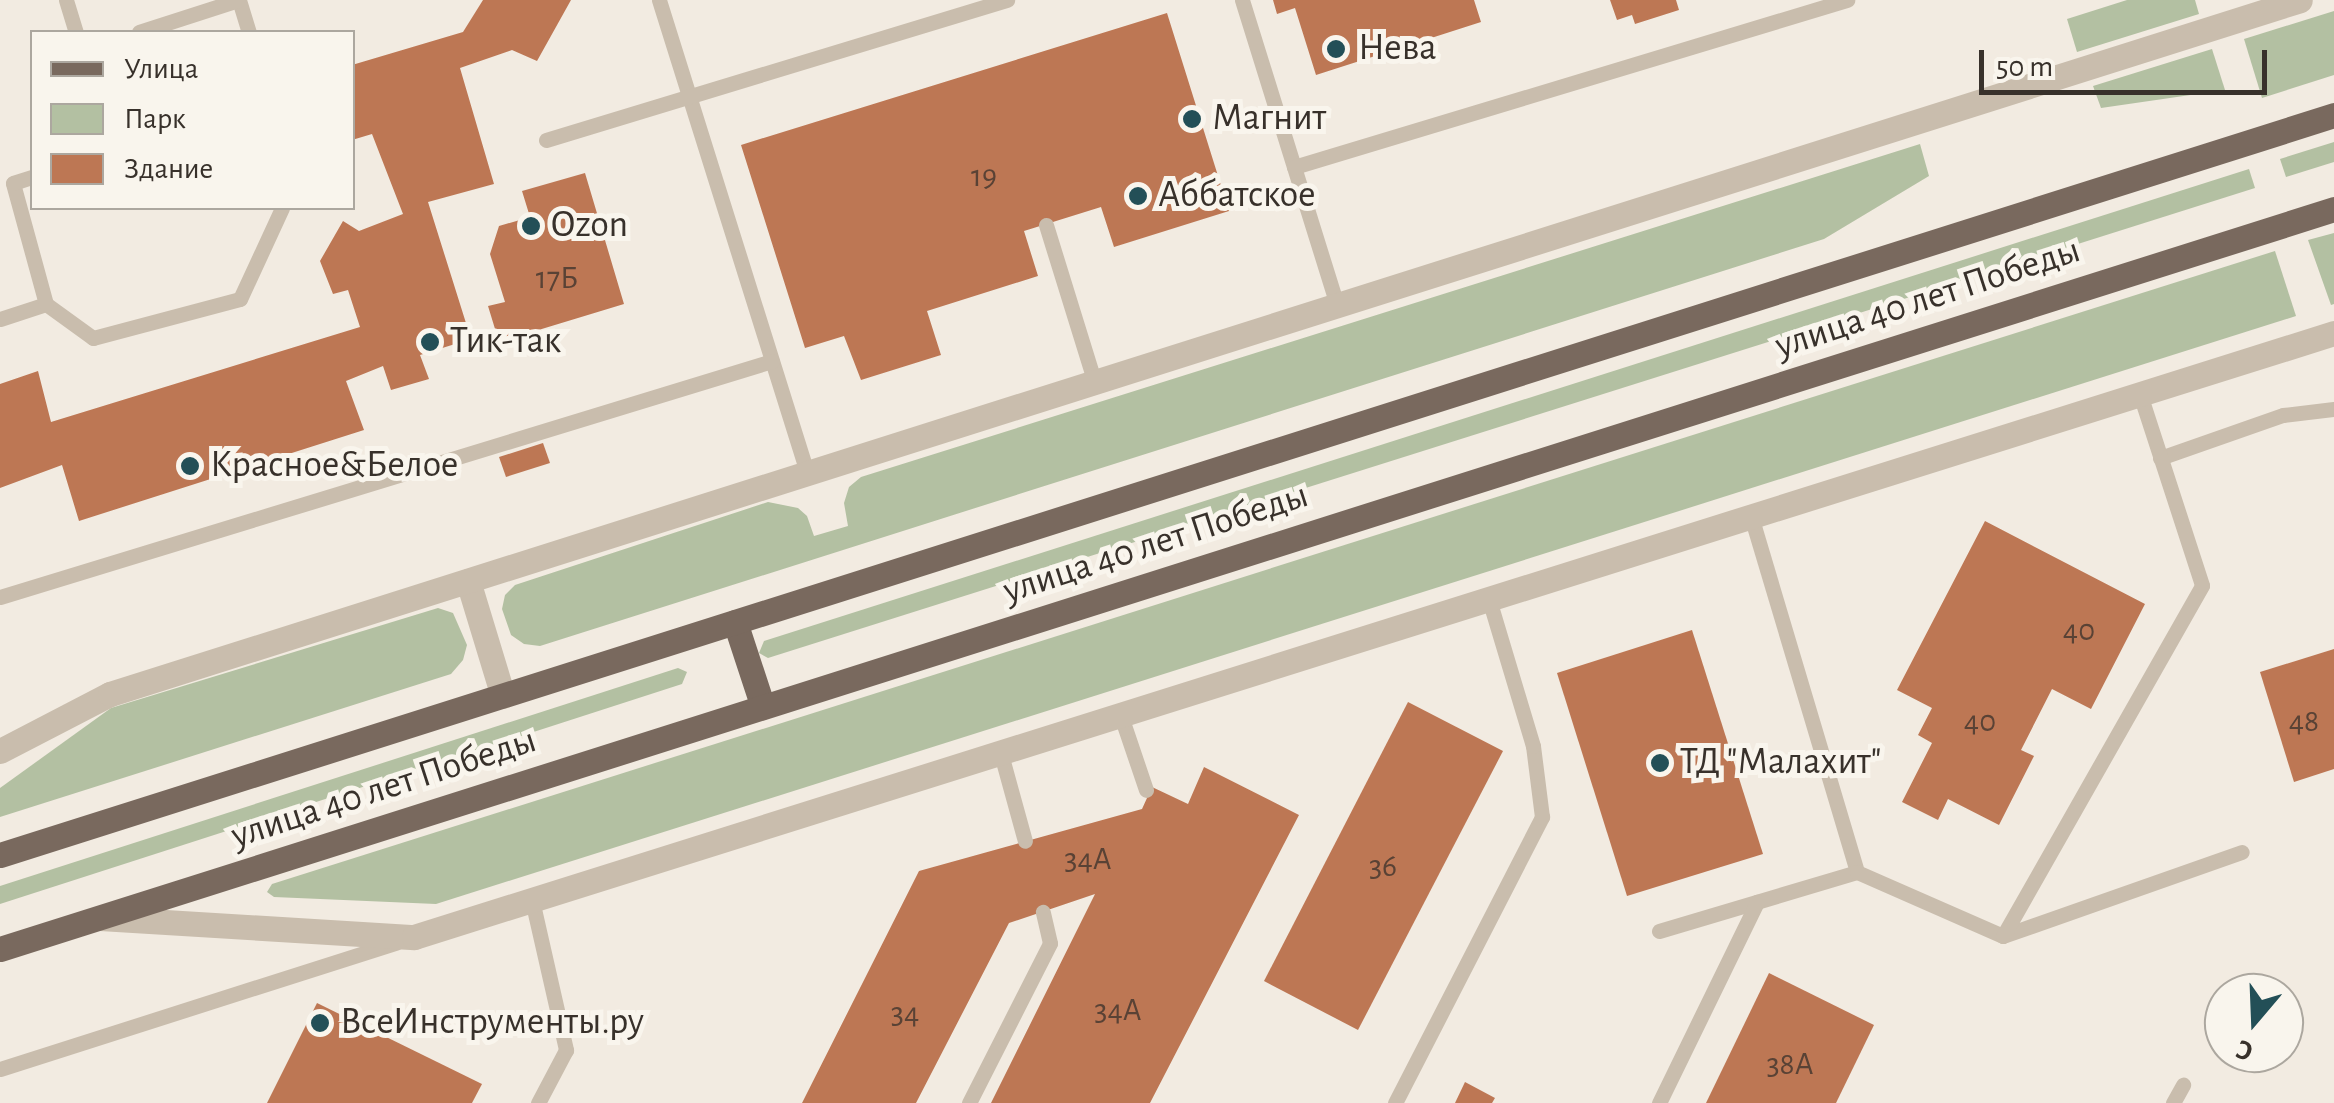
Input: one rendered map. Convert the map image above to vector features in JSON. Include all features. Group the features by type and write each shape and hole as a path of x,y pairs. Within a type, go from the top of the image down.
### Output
{"main road":[{"name":"улица 40 лет Победы","path":"0,855 2334,115"},
{"name":"улица 40 лет Победы","path":"0,949 2334,209"},
{"path":"735,622 763,708"}],"street":[{"path":"0,751 110,694 2300,0"},
{"path":"100,918 414,937 2334,332"},
{"path":"468,581 503,696"}],"lane":[{"path":"66,0 75,30"},
{"path":"145,30 238,0 248,30"},
{"path":"659,0 807,473"},
{"path":"546,140 1006,0"},
{"path":"1242,0 1338,305"},
{"path":"1294,168 1847,0"},
{"path":"30,178 13,183 46,304 94,338 240,298 281,210"},
{"path":"1046,225 1095,383"},
{"path":"0,319 46,304"},
{"path":"0,597 772,361"},
{"path":"2003,936 2202,586 2140,394"},
{"path":"2160,458 2283,415 2334,409"},
{"path":"1752,516 1857,872"},
{"path":"1396,1103 1542,817 1533,746 1488,599"},
{"path":"1121,716 1146,790"},
{"path":"1002,754 1025,842"},
{"path":"1659,932 1857,872 2003,936 2242,852"},
{"path":"532,900 566,1050 538,1103"},
{"path":"1658,1103 1757,902"},
{"path":"969,1103 1050,944 1044,912"},
{"path":"0,1069 414,937"},
{"path":"2173,1103 2183,1085"}],"green space":[{"path":"2127,0 2195,0 2199,14 2077,52 2067,19"},
{"path":"2334,11 2334,75 2262,98 2244,39"},
{"path":"2212,49 2225,90 2101,108 2093,86"},
{"path":"2334,142 2334,162 2286,177 2280,159"},
{"path":"1920,144 1929,176 1824,239 540,646 524,644 511,635 502,609 505,595 515,585 768,502 798,508 807,516 814,536 848,526 844,503 849,487 861,477"},
{"path":"2249,169 2255,188 768,658 759,653 764,641"},
{"path":"2334,233 2334,304 2331,305 2308,240"},
{"path":"2275,251 2296,316 436,904 274,897 267,892 272,884"},
{"path":"438,608 453,613 467,645 463,660 451,674 0,817 0,788 111,708"},
{"path":"678,668 687,672 682,684 0,904 0,886"}],"building":[{"path":"483,0 571,0 537,61 512,50 460,68 494,184 428,202 471,339 420,355 429,379 391,390 383,366 346,381 364,430 79,521 62,465 0,488 0,384 38,371 51,422 360,327 348,290 333,294 320,261 343,221 359,231 403,214 372,134 355,139 355,64 463,32"},
{"path":"1273,0 1474,0 1481,22 1316,75 1295,8 1277,14"},
{"path":"1610,0 1676,0 1679,10 1635,24 1632,15 1617,20"},
{"path":"1167,13 1229,211 1114,247 1101,207 1024,231 1038,276 927,311 941,355 861,380 844,336 805,348 741,145"},
{"path":"585,173 624,304 499,342 488,306 505,302 490,254 499,226 530,217 522,191"},
{"path":"543,443 550,463 506,477 499,457"},
{"path":"1985,521 2145,604 2091,709 2052,689 2021,750 2034,756 1999,825 1948,799 1938,820 1902,802 1932,743 1918,735 1932,708 1897,690"},
{"name":"ТД \"Малахит\"","path":"1692,630 1763,854 1627,896 1557,673"},
{"path":"2334,649 2334,769 2294,782 2260,672"},
{"path":"1408,702 1503,751 1358,1030 1264,981"},
{"path":"1204,767 1299,815 1150,1103 991,1103 1095,894 1009,923 916,1103 802,1103 919,871 1142,809 1152,787 1188,804"},
{"path":"1769,973 1874,1025 1836,1103 1706,1103"},
{"path":"317,1003 482,1084 472,1103 267,1103"},
{"path":"1465,1082 1495,1098 1492,1103 1455,1103"}],"place":[{"name":"Нева","path":"1336,49"},
{"name":"Магнит","path":"1192,119"},
{"name":"Аббатское","path":"1138,196"},
{"name":"Ozon","path":"531,226"},
{"name":"Тик-так","path":"430,342"},
{"name":"Красное&Белое","path":"190,466"},
{"name":"ТД \"Малахит\"","path":"1660,763"},
{"name":"ВсеИнструменты.ру","path":"320,1023"}]}
